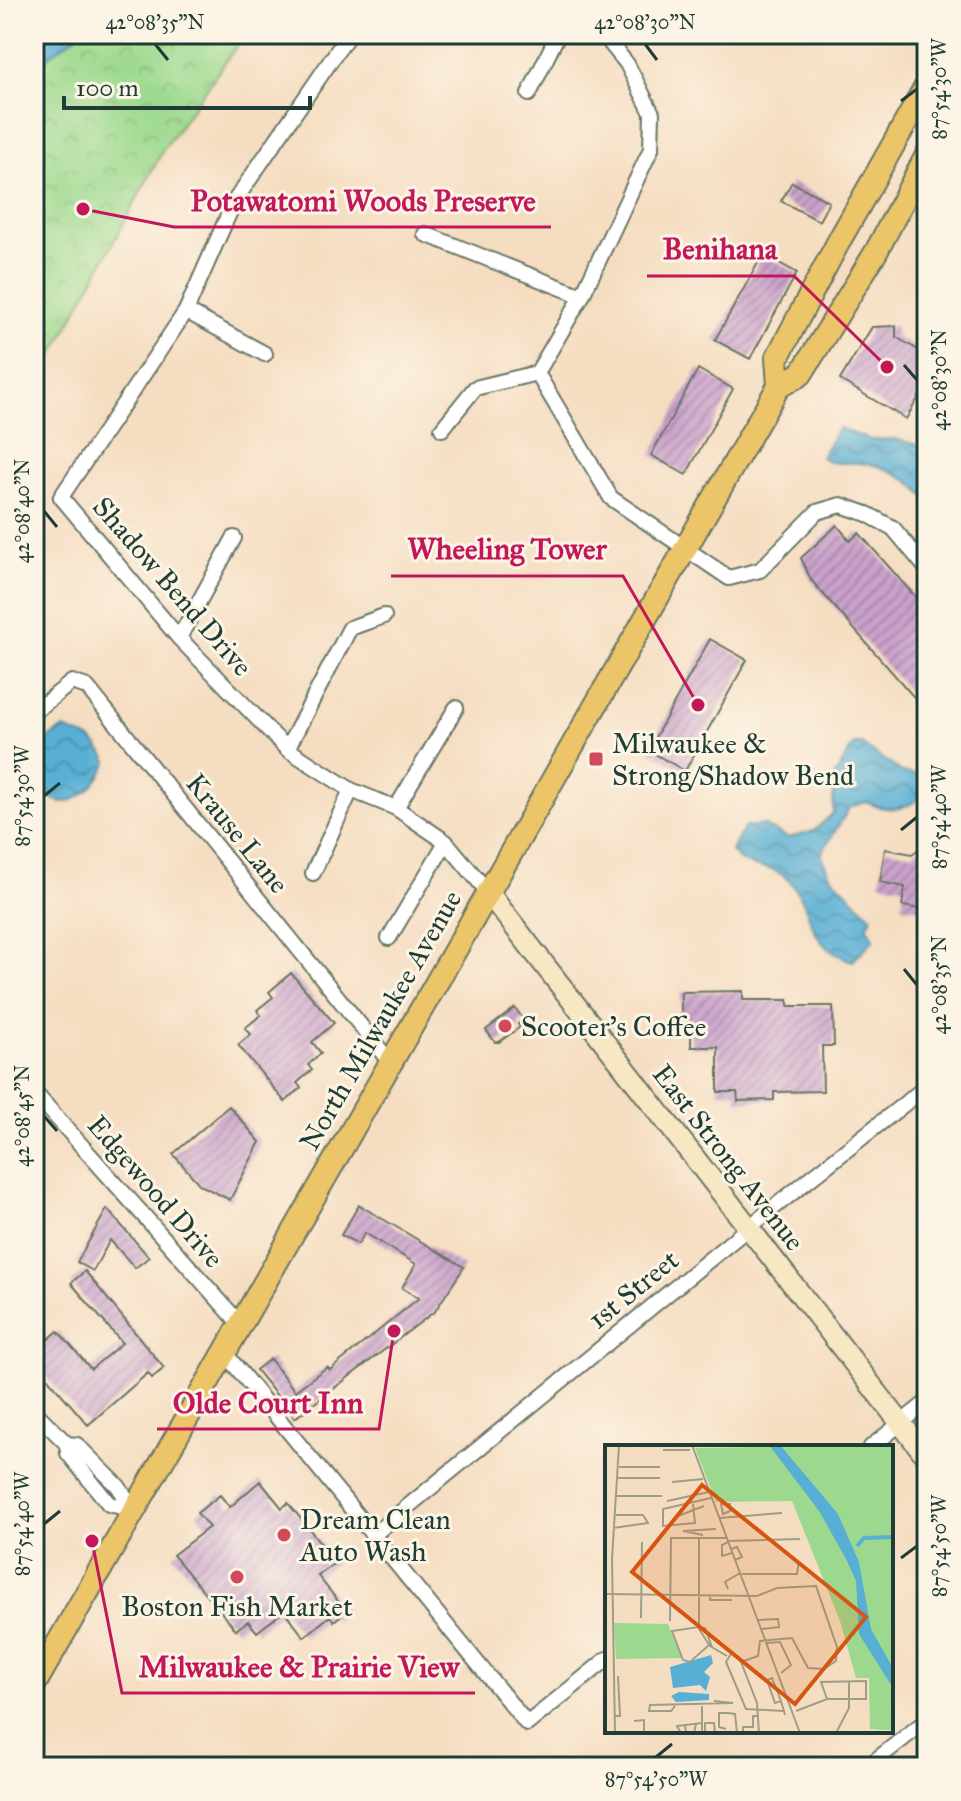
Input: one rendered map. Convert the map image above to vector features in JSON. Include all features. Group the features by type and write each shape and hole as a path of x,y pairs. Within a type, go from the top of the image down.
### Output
{"main road":[{"name":"North Milwaukee Avenue","path":"779,386 777,358 927,85"},
{"name":"North Milwaukee Avenue","path":"34,1685 779,386 801,374 870,261 927,155"}],"street":[{"name":"Shadow Bend Drive","path":"349,34 234,202 186,311 61,497 179,638 287,749 351,790 396,808 446,842 487,891"},
{"path":"529,94 558,34"},
{"path":"442,429 475,388 537,373 582,296 651,149 652,113 627,64 603,34"},
{"path":"425,234 582,296"},
{"path":"186,311 265,354"},
{"path":"537,373 611,498 729,578 760,570 817,512 841,505 893,528 927,569"},
{"path":"179,638 234,538"},
{"path":"287,749 350,628 384,616"},
{"name":"Krause Lane","path":"34,712 72,682 87,687 390,1062"},
{"path":"396,808 456,708"},
{"path":"313,873 351,790"},
{"path":"389,938 446,842"},
{"name":"East Strong Avenue","path":"487,891 927,1457"},
{"name":"1st Street","path":"373,1535 927,1086"},
{"name":"Edgewood Drive","path":"34,1092 240,1324"},
{"path":"224,1352 527,1724 605,1661"},
{"path":"873,1445 927,1402"},
{"path":"34,1411 67,1444 77,1445 118,1486 134,1510"},
{"path":"867,1767 927,1720"}],"green space":[{"path":"34,34 245,34 163,150 34,390"}],"water":[{"path":"34,34 79,34 34,67"},
{"path":"839,428 870,440 895,439 927,447 927,499 905,479 888,470 869,464 835,463 821,457"},
{"path":"64,729 94,743 108,761 87,791 73,800 61,802 51,798 44,789 38,765 48,739"},
{"path":"854,744 861,744 902,772 927,777 919,797 904,807 886,808 866,802 850,807 821,854 830,875 872,917 867,927 874,939 853,961 825,946 802,900 785,877 778,872 745,863 731,851 745,827 763,825 788,838 814,831 833,813 834,777"}],"building":[{"path":"792,182 829,202 819,221 781,201"},
{"path":"763,254 797,273 750,359 715,340"},
{"path":"896,326 896,337 927,355 927,383 906,419 840,380 872,327"},
{"path":"698,369 733,389 686,475 651,455"},
{"path":"837,525 850,541 859,533 927,610 927,712 811,580 801,558"},
{"path":"710,639 747,660 685,771 648,750"},
{"path":"927,843 927,910 902,906 905,887 880,882 885,849 912,854"},
{"path":"291,973 334,1023 312,1042 321,1053 308,1065 312,1070 297,1083 301,1088 285,1102 238,1045 251,1034 245,1028 261,1015 257,1010 273,997 269,992"},
{"path":"743,991 743,1000 788,1000 788,1006 833,1006 834,1046 822,1046 823,1091 774,1092 774,1100 738,1101 737,1092 718,1092 718,1047 691,1047 691,1029 681,1029 681,992"},
{"name":"Scooter's Coffee","path":"515,1008 524,1020 518,1024 520,1027 495,1042 486,1030"},
{"path":"229,1106 260,1142 230,1200 200,1185 173,1154"},
{"path":"359,1205 464,1267 435,1311 295,1418 256,1370 270,1359 295,1391 327,1367 330,1370 419,1298 402,1288 416,1264 365,1233 358,1244 341,1235"},
{"path":"107,1209 149,1257 135,1268 110,1240 93,1271 77,1262"},
{"path":"85,1271 164,1368 152,1378 148,1373 88,1425 34,1362 34,1352 58,1331 91,1369 122,1343 71,1283"},
{"path":"260,1481 282,1508 288,1503 336,1562 318,1576 346,1611 334,1621 330,1616 304,1637 284,1611 257,1632 248,1621 236,1630 173,1555 209,1527 197,1513 220,1495 230,1507"}],"place":[{"name":"Potawatomi Woods Preserve","path":"83,209"},
{"name":"Benihana","path":"887,367"},
{"name":"Wheeling Tower","path":"698,705"},
{"name":"Milwaukee & Strong/Shadow Bend","path":"596,759"},
{"name":"Scooter's Coffee","path":"505,1026"},
{"name":"Olde Court Inn","path":"394,1331"},
{"name":"Dream Clean Auto Wash","path":"284,1535"},
{"name":"Milwaukee & Prairie View","path":"92,1541"},
{"name":"Boston Fish Market","path":"237,1577"}]}
